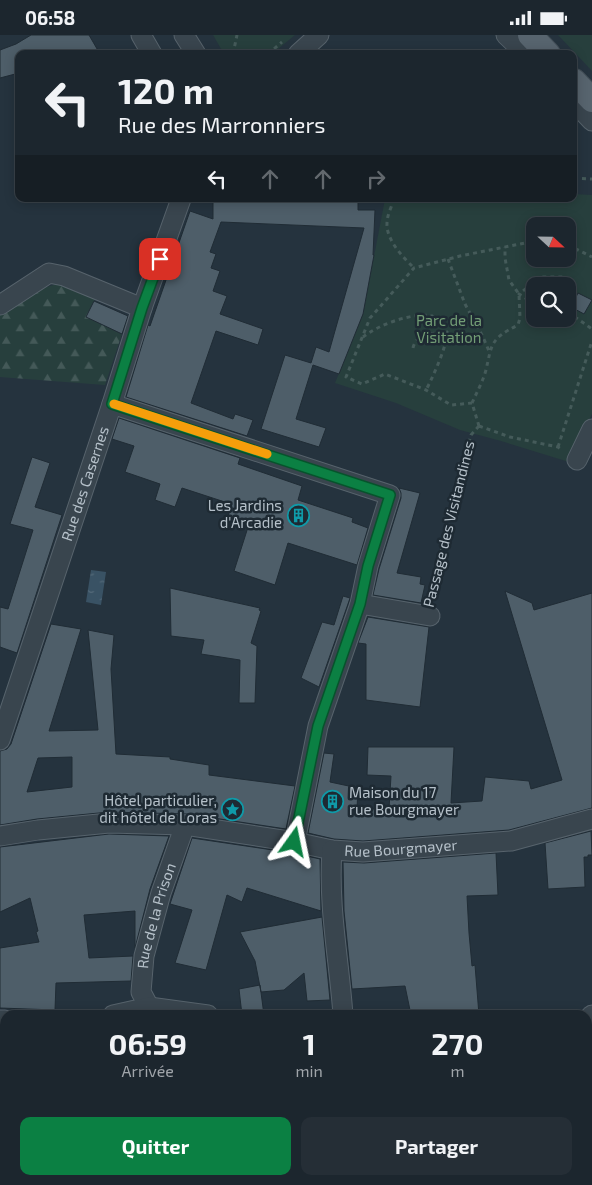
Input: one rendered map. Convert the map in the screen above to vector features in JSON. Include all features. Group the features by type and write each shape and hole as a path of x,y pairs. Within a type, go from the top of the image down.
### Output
{"main road":[{"path":"530,35 544,50"},
{"path":"577,84 592,100"}],"street":[{"path":"141,35 150,50"},
{"path":"184,35 193,50"},
{"path":"302,50 319,35"},
{"path":"506,35 522,50"},
{"path":"577,105 592,121"},
{"name":"Rue des Casernes","path":"0,740 142,308 180,202"},
{"path":"0,305 50,273 64,276 142,308"},
{"path":"112,404 390,495 368,566 360,604 318,726 294,842"},
{"path":"577,460 592,429"},
{"name":"Passage des Visitandines","path":"360,604 428,616"},
{"name":"Rue Bourgmayer","path":"0,836 109,823 185,825 294,842 332,850 363,852 511,841 592,819"},
{"name":"Rue de la Prison","path":"149,1007 141,992 144,956 162,893 185,825"},
{"path":"332,850 330,874 332,918 343,1010"},
{"path":"136,1010 149,1007 171,1010"}],"path":[{"path":"234,50 237,35"},
{"path":"577,178 592,179"},
{"path":"393,202 387,223 391,237 400,253 414,268"},
{"path":"472,403 451,405 426,390 384,374 362,384 346,377 370,318 414,268 526,243"},
{"path":"506,247 505,257 509,280 519,294 526,298"},
{"path":"576,249 592,257"},
{"path":"448,259 465,304 489,352"},
{"path":"519,294 526,289"},
{"path":"480,426 472,403 486,372 492,344 506,331 518,325 520,318 519,294"},
{"path":"362,339 373,329 393,321 416,316 433,316 444,325 448,332 439,361 426,390"},
{"path":"576,318 592,329"},
{"path":"413,348 414,342 420,337 448,332"},
{"name":"Passage des Visitandines","path":"428,616 452,505 471,435 480,426 510,437 558,447 592,341"}],"green space":[{"path":"213,35 295,35 277,50 222,50"},
{"path":"558,35 592,35 592,71 577,55 577,50 572,50"},
{"name":"Parc de la Visitation","path":"577,194 592,195 592,414 569,462 460,430 396,403 335,383 363,314 384,202 577,202"},
{"path":"61,283 95,299 86,317 122,334 105,385 0,377 0,313 32,291"}],"water":[{"path":"91,570 106,572 101,605 86,602"}],"building":[{"path":"31,35 89,35 98,50 15,50 15,74 0,78 0,50 16,44"},
{"path":"213,202 358,202 358,210 375,210 374,255 363,314 339,374 313,365 296,419 326,428 319,447 261,429 285,355 311,363 316,347 329,352 364,228 221,222 210,252 216,254 211,268 220,271 213,291 227,296 220,314 263,329 258,345 216,331 191,403 233,419 235,414 253,420 247,436 126,397 148,325 150,326 190,211 213,219"},
{"path":"578,293 592,300 584,314 576,310 576,297"},
{"path":"94,301 128,316 122,334 86,317"},
{"name":"Les Jardins d'Arcadie","path":"119,418 240,458 238,464 302,486 298,500 353,518 352,522 368,528 357,565 288,543 275,585 234,571 249,524 228,517 231,504 182,488 175,507 155,500 160,484 125,472 134,446 112,439"},
{"path":"32,457 50,463 35,507 62,515 17,653 0,647 0,607 8,609 33,530 10,524"},
{"path":"399,488 420,493 397,573 421,577 420,584 425,585 421,603 373,595 401,498"},
{"path":"170,588 260,608 259,610 261,611 251,643 257,646 255,703 239,703 240,660 201,654 204,640 171,636"},
{"path":"505,591 532,603 534,610 592,593 592,808 509,830 363,841 334,839 308,833 324,753 334,754 330,782 358,788 357,809 389,809 391,776 367,775 368,747 454,747 451,803 482,801 485,777 529,781 531,789 562,780"},
{"path":"343,596 350,598 319,687 301,678 322,622 334,625"},
{"path":"368,617 429,627 420,707 366,700 366,644 358,643"},
{"path":"51,624 81,629 49,731 98,730 88,630 114,635 111,669 116,754 170,757 170,759 209,765 209,775 295,786 286,829 187,814 109,812 37,819 0,825 0,751 7,749 11,744","holes":["72,757 72,787 27,792 38,758"]},
{"path":"591,831 592,855 584,857 585,887 548,889 545,843"},
{"path":"109,834 169,836 150,889 135,948 135,911 84,915 89,958 133,956 131,981 56,983 55,1010 0,1008 0,948 39,942 30,898 0,912 0,847"},
{"path":"192,838 293,853 320,859 321,911 247,888 242,902 227,895 206,970 175,963 192,910 170,904"},
{"path":"496,853 498,895 467,896 472,966 475,965 479,1010 410,1010 405,986 352,989 344,911 343,862 364,863"},
{"path":"322,917 330,1000 307,1001 304,973 284,990 261,992 255,961 240,932"},
{"path":"260,985 263,1010 241,1010 239,989"}],"slow traffic":[{"path":"114,404 267,454"}],"place":[{"name":"Les Jardins d'Arcadie","path":"298,515"},
{"name":"Maison du 17 rue Bourgmayer","path":"333,802"},
{"name":"Hôtel particulier, dit hôtel de Loras","path":"233,810"}],"route":[{"path":"160,259 142,308 112,404 390,495 368,566 360,604 318,726 294,842"}]}
